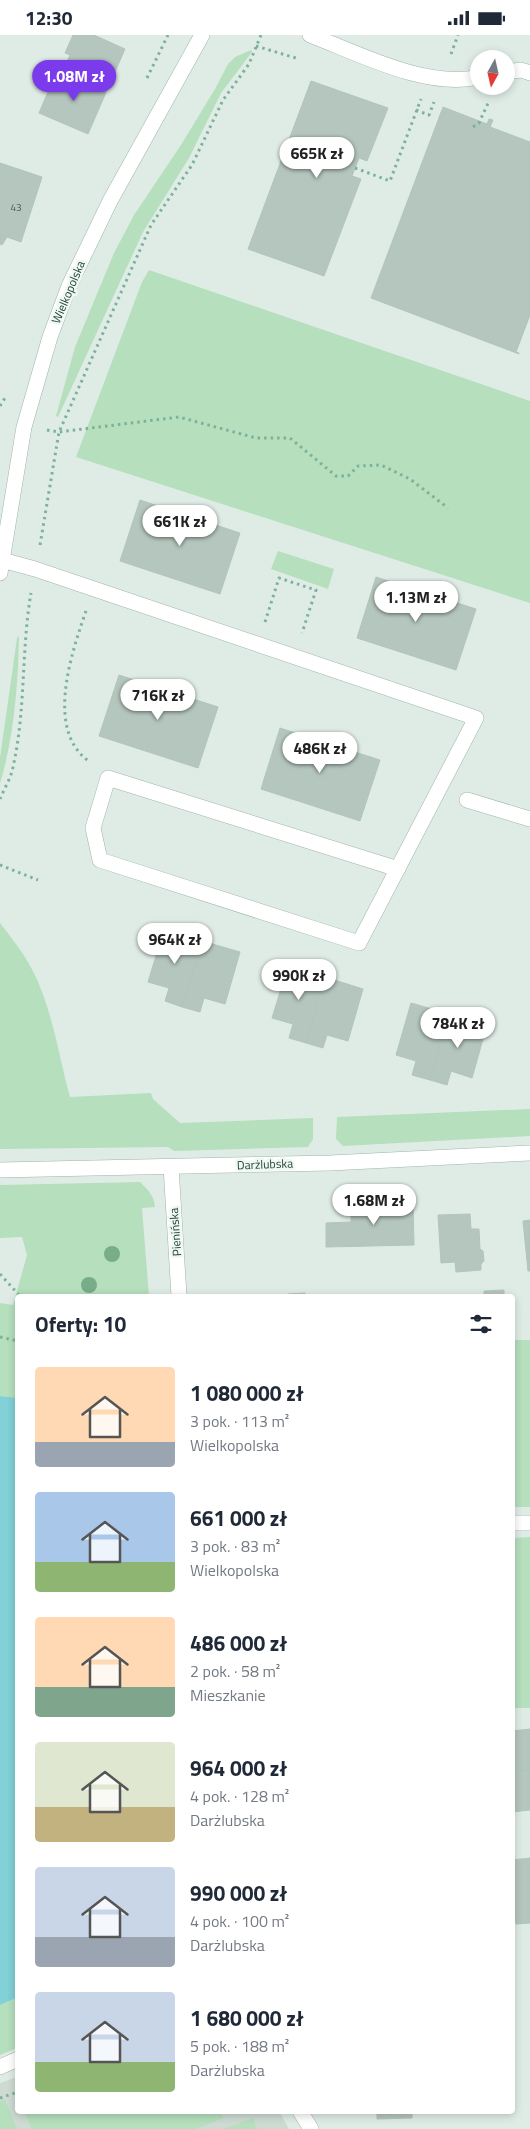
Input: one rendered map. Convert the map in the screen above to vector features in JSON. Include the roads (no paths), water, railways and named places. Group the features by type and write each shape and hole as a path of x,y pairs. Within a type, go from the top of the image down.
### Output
{"street":[{"name":"Wielkopolska","path":"1,566 24,427 50,337 69,286 110,201 202,35"},
{"path":"310,35 411,73 442,80 470,79"},
{"path":"515,71 521,70 530,73"},
{"path":"1,566 35,569 476,718 398,869 359,943 100,860 93,828 108,778 398,869"},
{"path":"467,800 530,819"},
{"name":"Darżlubska","path":"0,1170 330,1163 530,1153"},
{"name":"Pienińska","path":"171,1167 179,1294"},
{"path":"515,1523 530,1523"},
{"path":"0,2067 15,2060"},
{"path":"302,2114 311,2129"}],"water":[{"path":"0,1396 15,1398 15,1998 0,2005"}]}
